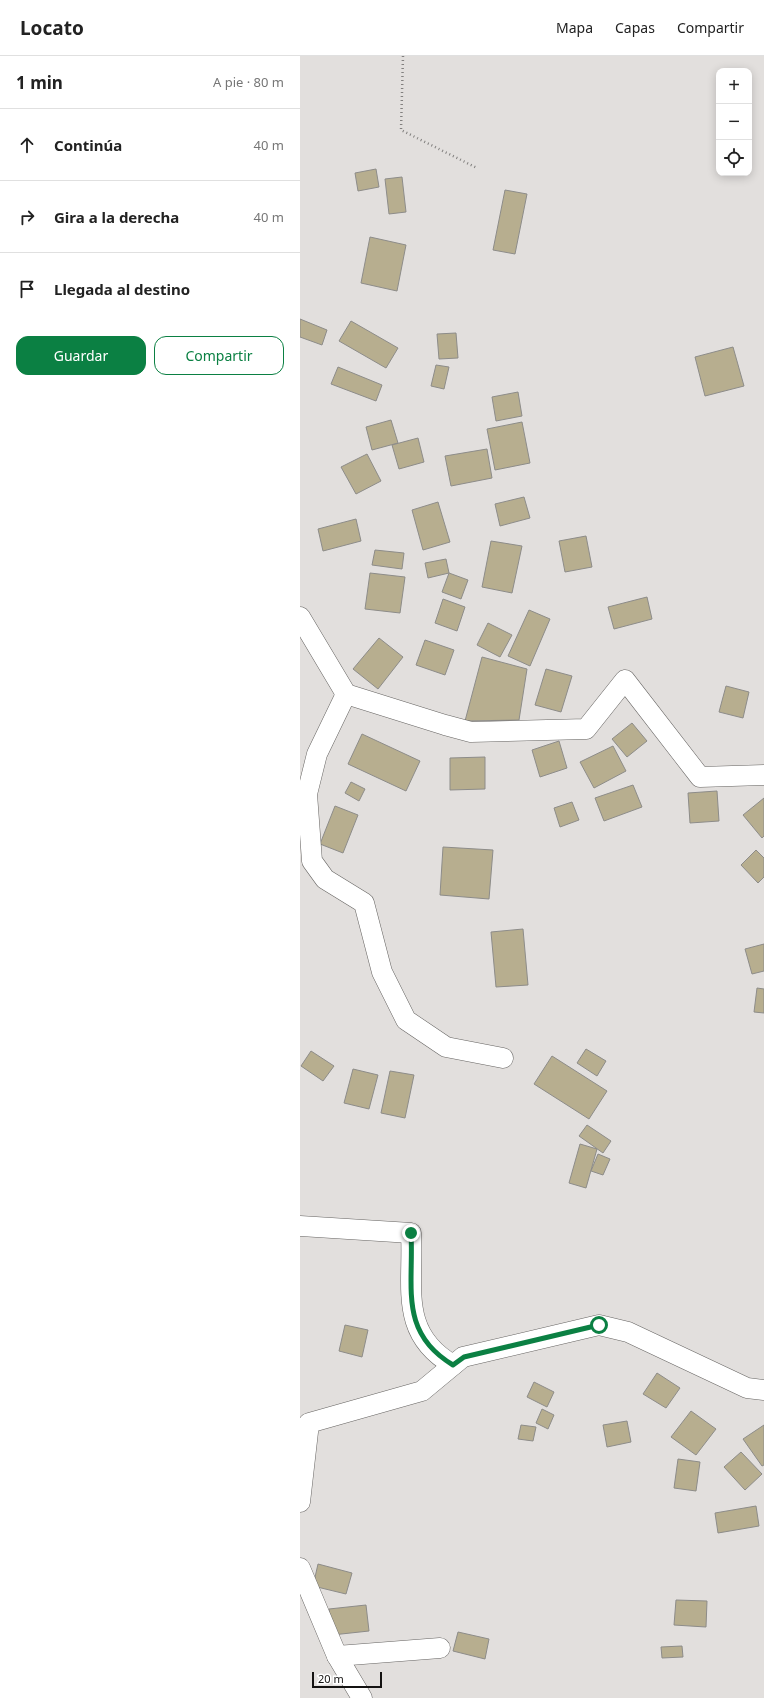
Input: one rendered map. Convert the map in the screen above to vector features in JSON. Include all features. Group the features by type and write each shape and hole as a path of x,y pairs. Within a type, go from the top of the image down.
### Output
{"street":[{"path":"300,617 346,694 471,732 586,729 625,680 700,777 764,775"},
{"path":"346,694 308,755 307,794 312,861 325,879 364,903 382,972 406,1020 446,1047 503,1058"},
{"path":"300,1226 411,1233 410,1292 416,1327 438,1356 453,1365"},
{"path":"300,1502 309,1423 422,1391 464,1357 599,1325 628,1332 747,1388 764,1390"},
{"path":"300,1568 337,1656 362,1698"},
{"path":"337,1656 440,1648"}],"path":[{"path":"403,56 402,130 477,168"}],"building":[{"path":"376,169 379,187 358,191 355,173"},
{"path":"402,177 406,212 389,214 385,179"},
{"path":"505,190 527,194 515,254 493,250"},
{"path":"370,237 406,245 397,291 361,283"},
{"path":"300,319 327,330 322,345 300,337"},
{"path":"351,321 398,348 386,368 339,341"},
{"path":"456,333 458,358 439,359 437,334"},
{"path":"733,347 744,386 705,396 695,357"},
{"path":"436,365 449,367 444,389 431,386"},
{"path":"338,367 382,385 376,401 331,384"},
{"path":"518,392 522,416 496,421 492,397"},
{"path":"391,420 398,443 372,450 366,427"},
{"path":"522,422 530,463 495,470 487,429"},
{"path":"418,438 424,462 399,469 392,445"},
{"path":"487,449 492,478 451,486 445,456"},
{"path":"367,454 381,481 356,494 341,467"},
{"path":"524,497 530,518 500,526 495,504"},
{"path":"438,502 450,542 423,550 412,510"},
{"path":"356,519 361,541 323,551 318,529"},
{"path":"586,536 592,567 565,572 559,541"},
{"path":"491,541 522,546 512,593 482,587"},
{"path":"375,550 404,553 402,569 372,565"},
{"path":"446,559 449,573 428,578 425,563"},
{"path":"370,573 405,577 400,613 365,609"},
{"path":"449,573 468,580 461,599 442,592"},
{"path":"647,597 652,619 614,629 608,607"},
{"path":"443,599 465,607 457,631 435,623"},
{"path":"529,610 550,619 530,666 508,656"},
{"path":"488,623 512,635 500,657 477,645"},
{"path":"379,638 403,657 378,689 353,669"},
{"path":"425,640 454,650 445,675 416,665"},
{"path":"482,657 527,669 519,720 465,721"},
{"path":"546,669 572,676 561,712 535,705"},
{"path":"726,686 749,692 743,718 719,712"},
{"path":"632,723 647,741 627,757 612,739"},
{"path":"362,734 420,761 406,791 348,764"},
{"path":"559,741 567,768 540,777 532,750"},
{"path":"613,746 626,771 594,788 580,762"},
{"path":"485,757 485,789 450,790 450,758"},
{"path":"351,782 365,789 359,801 345,793"},
{"path":"633,785 642,807 604,821 595,798"},
{"path":"717,791 719,821 690,823 688,793"},
{"path":"764,798 764,836 762,838 743,815"},
{"path":"572,802 579,820 560,827 554,808"},
{"path":"335,806 358,815 343,853 320,844"},
{"path":"443,847 493,850 489,899 440,895"},
{"path":"756,850 764,858 764,877 758,883 741,865"},
{"path":"523,929 528,985 496,987 491,932"},
{"path":"764,944 764,971 752,974 745,949"},
{"path":"757,988 764,989 764,1013 754,1012"},
{"path":"586,1049 606,1061 597,1076 577,1063"},
{"path":"311,1051 334,1066 323,1081 301,1066"},
{"path":"552,1056 607,1091 589,1119 534,1084"},
{"path":"353,1069 378,1075 369,1109 344,1103"},
{"path":"390,1071 414,1075 405,1118 381,1113"},
{"path":"587,1125 611,1141 603,1153 579,1136"},
{"path":"580,1144 597,1149 586,1188 569,1183"},
{"path":"598,1154 610,1159 603,1175 591,1171"},
{"path":"345,1325 368,1330 362,1357 339,1351"},
{"path":"657,1373 680,1388 666,1408 643,1394"},
{"path":"534,1382 554,1392 547,1407 527,1397"},
{"path":"542,1409 554,1415 548,1429 536,1423"},
{"path":"691,1411 716,1429 696,1455 671,1437"},
{"path":"627,1421 631,1442 607,1447 603,1425"},
{"path":"521,1425 536,1427 533,1441 518,1439"},
{"path":"764,1425 764,1465 762,1466 743,1439"},
{"path":"741,1452 762,1474 745,1490 724,1467"},
{"path":"678,1459 700,1462 696,1491 674,1488"},
{"path":"756,1506 759,1526 718,1533 715,1513"},
{"path":"318,1564 352,1573 346,1594 313,1586"},
{"path":"676,1600 707,1601 706,1627 674,1625"},
{"path":"366,1605 369,1631 332,1635 329,1609"},
{"path":"458,1632 489,1639 485,1659 453,1651"},
{"path":"682,1646 683,1657 662,1658 661,1647"}],"route":[{"path":"411,1233 410,1292 416,1327 438,1356 453,1365 464,1357 599,1325"}]}
